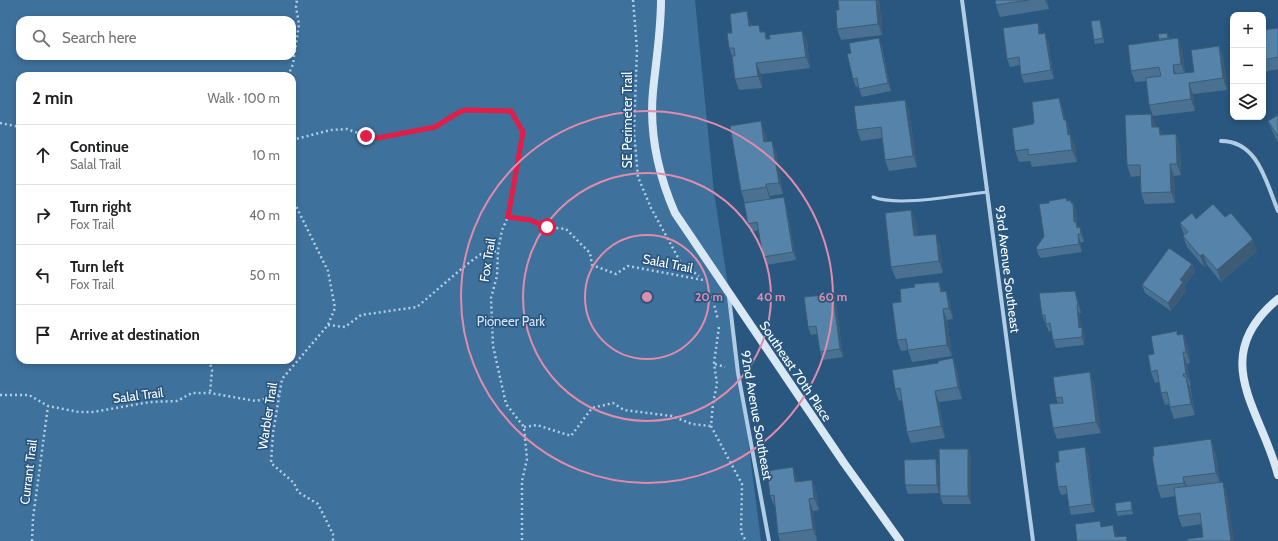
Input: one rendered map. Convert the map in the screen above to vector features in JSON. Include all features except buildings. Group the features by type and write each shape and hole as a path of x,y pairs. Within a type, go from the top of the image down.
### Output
{"street":[{"name":"Southeast 70th Place","path":"661,0 661,22 653,93 654,143 659,173 675,213 844,462 900,541"},
{"name":"93rd Avenue Southeast","path":"962,0 1033,541"},
{"path":"1221,142 1232,141 1241,145 1251,153 1260,169 1278,211"},
{"name":"92nd Avenue Southeast","path":"729,292 738,372 769,541"},
{"path":"1278,299 1264,311 1252,326 1245,344 1242,365 1244,386 1265,435 1278,476"}],"lane":[{"path":"873,197 883,201 900,201 988,192"}],"path":[{"path":"296,44 299,24 297,0"},
{"name":"SE Perimeter Trail","path":"633,0 637,49 634,132 638,177 651,208 681,263 705,281"},
{"path":"290,72 294,60"},
{"name":"Fox Trail","path":"296,139 330,130 347,129 366,136 378,138 435,127 464,110 511,111 523,132 508,217 502,230 498,251 497,276 491,298 493,346 506,404 524,427"},
{"path":"0,123 16,126"},
{"name":"Warbler Trail","path":"296,206 328,271 335,308 328,325 296,363"},
{"name":"Salal Trail","path":"508,217 530,220 547,227 566,229 590,253 592,265 616,274 628,266 705,281"},
{"path":"328,325 345,327 361,315 417,306 481,254 498,251"},
{"path":"712,294 719,326 714,363 717,384 713,403 712,426 742,484 741,532 746,541"},
{"path":"210,364 212,370 210,393"},
{"name":"Warbler Trail","path":"295,364 282,379 273,434 271,463 294,483 298,492 318,504 333,534 333,541"},
{"name":"Salal Trail","path":"0,395 29,395 48,406 79,412 92,412 150,402 177,401 192,393 210,393 256,401 280,395"},
{"path":"522,541 522,481 527,459 524,427 537,425 571,436 592,408 602,404 613,403 624,410 672,416 692,424 712,426"},
{"name":"Currant Trail","path":"32,541 33,518 48,406"}],"green space":[{"name":"Pioneer Park","path":"0,0 695,0 714,192 729,292 761,541 0,541"}],"route":[{"path":"366,136 378,138 435,127 464,110 511,111 523,132 508,217 530,220 547,227"}]}
